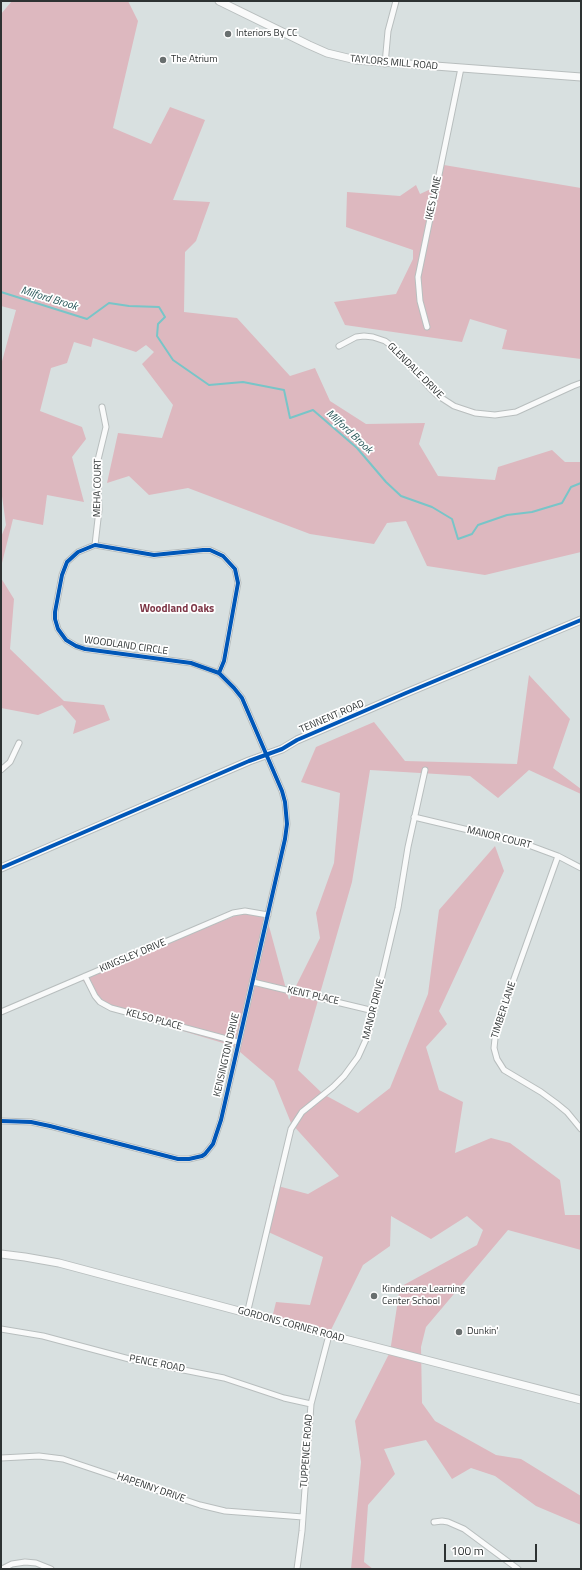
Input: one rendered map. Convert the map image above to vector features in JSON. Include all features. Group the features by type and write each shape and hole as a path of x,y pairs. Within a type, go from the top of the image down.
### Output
{"street":[{"name":"TAYLORS MILL ROAD","path":"219,1 327,53 356,60 385,64 581,77"},
{"path":"385,64 388,31 396,1"},
{"name":"IKES LANE","path":"427,327 420,301 418,287 419,272 461,68"},
{"name":"GLENDALE DRIVE","path":"339,346 356,337 364,336 385,341 396,350 437,395 454,406 476,413 495,415 516,412 581,383"},
{"name":"MEHA COURT","path":"95,545 99,510 97,464 106,427 102,407"},
{"path":"95,545 154,555 210,550 228,559 237,575 238,591 224,661 219,673"},
{"name":"WOODLAND CIRCLE","path":"95,545 72,556 64,568 55,609 55,619 58,629 66,640 85,649 191,663 219,673 242,698 266,755"},
{"name":"TENNENT ROAD","path":"1,868 266,755 399,696 581,620"},
{"path":"1,770 10,762 19,743"},
{"name":"KENSINGTON DRIVE","path":"1,1121 31,1122 50,1126 175,1159 196,1158 205,1154 213,1144 217,1134 285,839 287,824 285,802 282,791 266,755"},
{"name":"MANOR DRIVE","path":"247,1314 288,1140 292,1129 302,1112 333,1087 351,1068 364,1045 374,1011 398,908 414,817 425,770"},
{"name":"MANOR COURT","path":"414,817 523,843 558,856 581,868"},
{"name":"TIMBER LANE","path":"558,856 496,1030 494,1048 497,1059 504,1070 541,1092 556,1103 567,1112 581,1130"},
{"name":"KINGSLEY DRIVE","path":"1,1012 233,913 245,911 268,915"},
{"name":"KELSO PLACE","path":"85,976 95,996 100,1002 111,1008 238,1042"},
{"name":"KENT PLACE","path":"252,982 374,1011"},
{"name":"GORDONS CORNER ROAD","path":"1,1254 24,1256 52,1262 329,1336 581,1400"},
{"name":"PENCE ROAD","path":"1,1329 43,1336 133,1360 224,1378 284,1398 311,1404"},
{"name":"TUPPENCE ROAD","path":"297,1569 303,1517 311,1404 329,1336"},
{"name":"HAPENNY DRIVE","path":"1,1458 39,1456 63,1459 200,1505 225,1511 303,1517"},
{"path":"434,1522 448,1522 464,1529 518,1569"},
{"path":"2,1569 12,1564 25,1562 36,1563 51,1569"}],"shaded area":[{"path":"12,1 128,1 138,21 113,128 151,144 170,107 205,120 173,200 210,202 196,241 185,252 184,312 237,318 290,376 315,368 330,401 366,424 425,423 419,444 438,476 495,480 498,467 552,450 565,462 581,462 581,552 485,575 427,566 406,521 387,523 374,544 310,534 188,488 149,495 129,476 107,483 118,433 162,438 173,405 142,364 154,352 146,345 136,352 93,338 91,347 74,342 67,363 51,368 40,411 82,427 86,439 72,457 84,502 47,495 43,525 13,519 1,567 1,537 6,525 1,489 1,365 16,310 1,306 1,14"},
{"path":"438,164 581,188 581,359 502,349 507,330 470,319 462,342 345,325 334,302 396,294 413,259 413,250 346,227 347,192 400,196 416,185 420,194 433,188"},
{"path":"1,578 14,599 10,649 64,701 104,705 110,720 73,734 76,721 62,705 38,715 1,708"},
{"path":"529,675 570,719 553,768 581,789 581,794 529,770 498,798 470,776 370,770 352,882 298,1070 323,1094 358,1113 390,1088 428,994 439,910 495,846 504,871 439,1011 447,1024 426,1047 439,1090 463,1102 455,1153 491,1138 510,1143 560,1180 565,1215 581,1215 581,1250 508,1230 426,1327 421,1347 422,1403 435,1421 496,1455 521,1459 581,1496 581,1525 536,1506 495,1476 471,1468 452,1479 426,1440 384,1449 395,1474 368,1505 364,1562 373,1569 351,1569 361,1462 355,1421 390,1352 400,1287 477,1245 483,1230 467,1216 431,1239 391,1216 390,1246 363,1265 328,1336 271,1322 276,1302 310,1305 323,1257 264,1230 274,1185 308,1194 339,1176 291,1123 274,1081 233,1046 103,1007 81,978 247,911 266,915 289,1000 320,938 316,913 334,863 340,793 301,782 316,747 374,722 405,761 517,764"}],"waterway":[{"name":"Milford Brook","path":"1,292 87,319 109,303 129,306 159,307 165,317 158,324 157,336 173,360 209,385 243,382 284,390 290,418 313,410 357,448 386,482 401,496 432,507 452,519 458,539 472,534 478,525 507,515 532,512 562,503 571,487 581,483"}],"cycle path":[{"path":"1,1121 31,1122 50,1126 178,1159 189,1159 202,1156 213,1144 221,1120 285,839 287,824 285,802 282,791 242,698 219,673 191,663 85,649 66,640 58,629 55,619 55,612 62,575 67,562 78,552 95,545 154,555 210,550 223,556 235,569 238,583 224,661 219,673"},
{"path":"1,868 249,761 282,749 297,740 406,693 581,620"}],"place":[{"name":"Interiors By CC","path":"228,34"},
{"name":"The Atrium","path":"163,60"},
{"name":"Kindercare Learning Center School","path":"374,1296"},
{"name":"Dunkin'","path":"459,1332"}],"district":[{"name":"Woodland Oaks","path":"177,609"}]}
